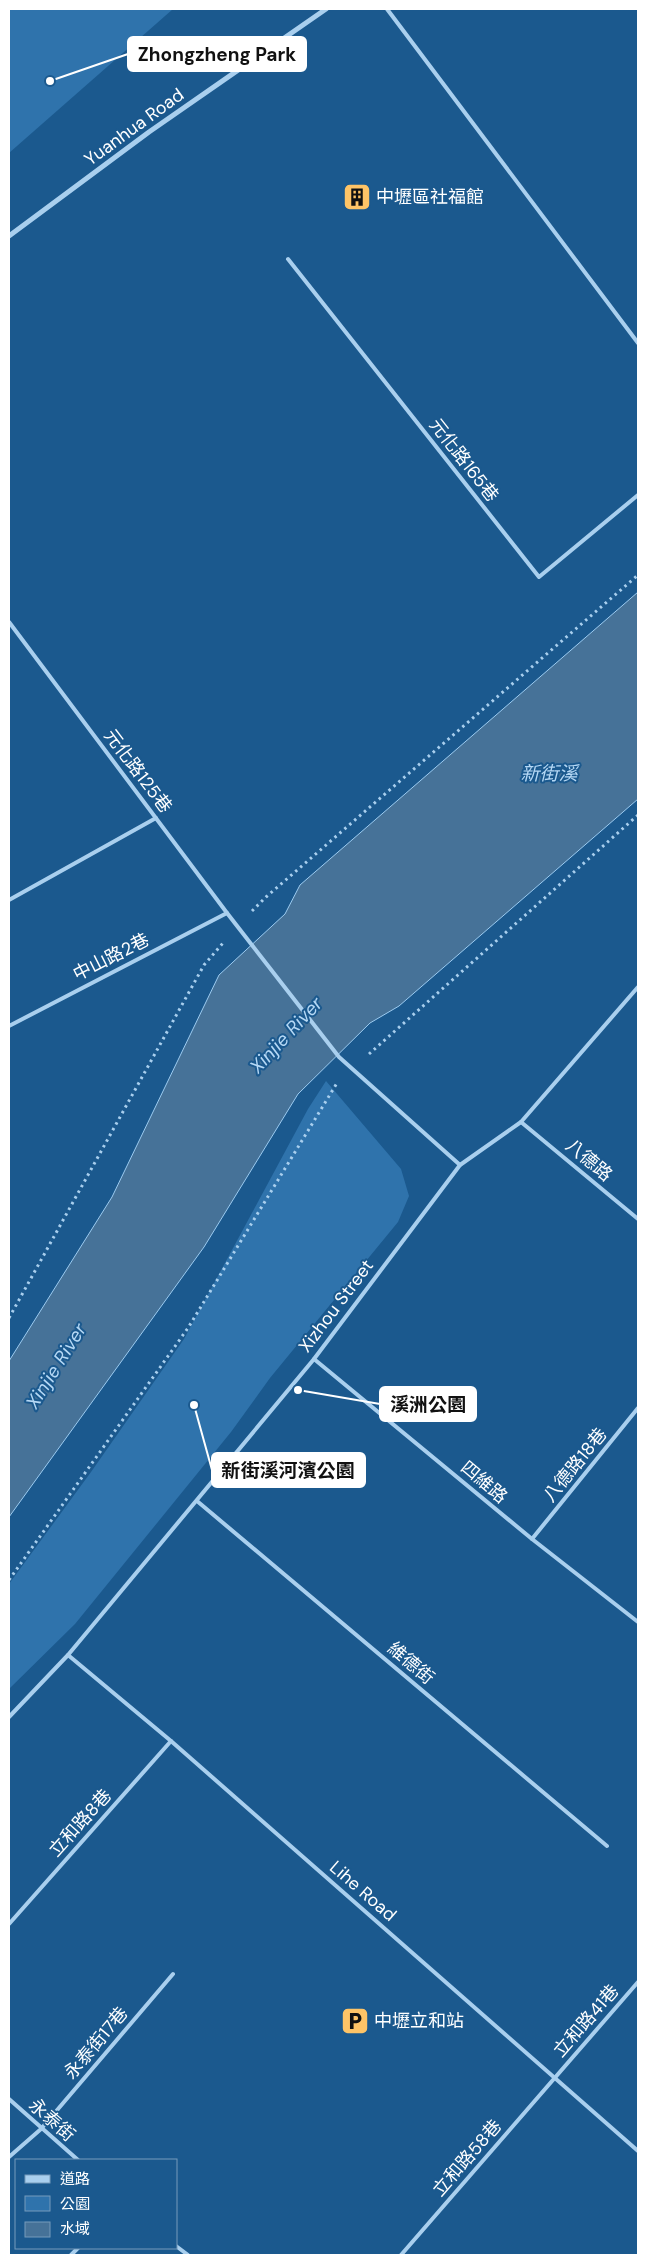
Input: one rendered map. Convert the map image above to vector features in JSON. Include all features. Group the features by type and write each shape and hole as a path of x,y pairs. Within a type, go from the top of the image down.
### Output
{"street":[{"name":"Yuanhua Road","path":"9,236 149,132 326,9"}],"lane":[{"path":"387,9 638,344"},
{"name":"元化路165巷","path":"288,259 539,577 638,495"},
{"name":"元化路125巷","path":"9,622 227,913 340,1057 460,1165"},
{"path":"9,900 156,818"},
{"name":"中山路2巷","path":"9,1026 227,913"},
{"name":"Xizhou Street","path":"9,1717 68,1654 314,1359 460,1165 521,1122 638,987"},
{"name":"八德路","path":"521,1122 638,1219"},
{"name":"四維路","path":"314,1359 532,1539 638,1622"},
{"name":"八德路18巷","path":"532,1539 638,1408"},
{"name":"維德街","path":"196,1501 607,1846"},
{"name":"Lihe Road","path":"68,1654 171,1741 638,2151"},
{"name":"立和路8巷","path":"9,1924 171,1741"},
{"name":"永泰街17巷","path":"9,2156 41,2129 173,1974"},
{"name":"立和路41巷","path":"554,2078 638,1982"},
{"name":"立和路58巷","path":"401,2255 554,2078"},
{"name":"永泰街","path":"9,2099 77,2159"}],"path":[{"path":"9,1318 204,965 266,897 638,575"},
{"path":"9,1580 188,1328 337,1083 638,816"}],"green space":[{"path":"9,9 173,9 9,153"},
{"path":"326,1081 401,1169 409,1196 398,1222 270,1378 231,1432 75,1624 9,1689 9,1584 91,1472 184,1339 308,1109"}],"water":[{"name":"新街溪","path":"638,592 638,799 399,1006 370,1023 298,1094 204,1247 9,1517 9,1361 112,1197 219,975 285,914 300,885"}],"place":[{"name":"Zhongzheng Park","path":"50,81"},
{"name":"中壢區社福館","path":"357,197"},
{"name":"溪洲公園","path":"298,1390"},
{"name":"新街溪河濱公園","path":"194,1405"},
{"name":"中壢立和站","path":"355,2021"}],"water label":[{"name":"Xinjie River","path":"286,1035"},
{"name":"Xinjie River","path":"56,1366"}]}
